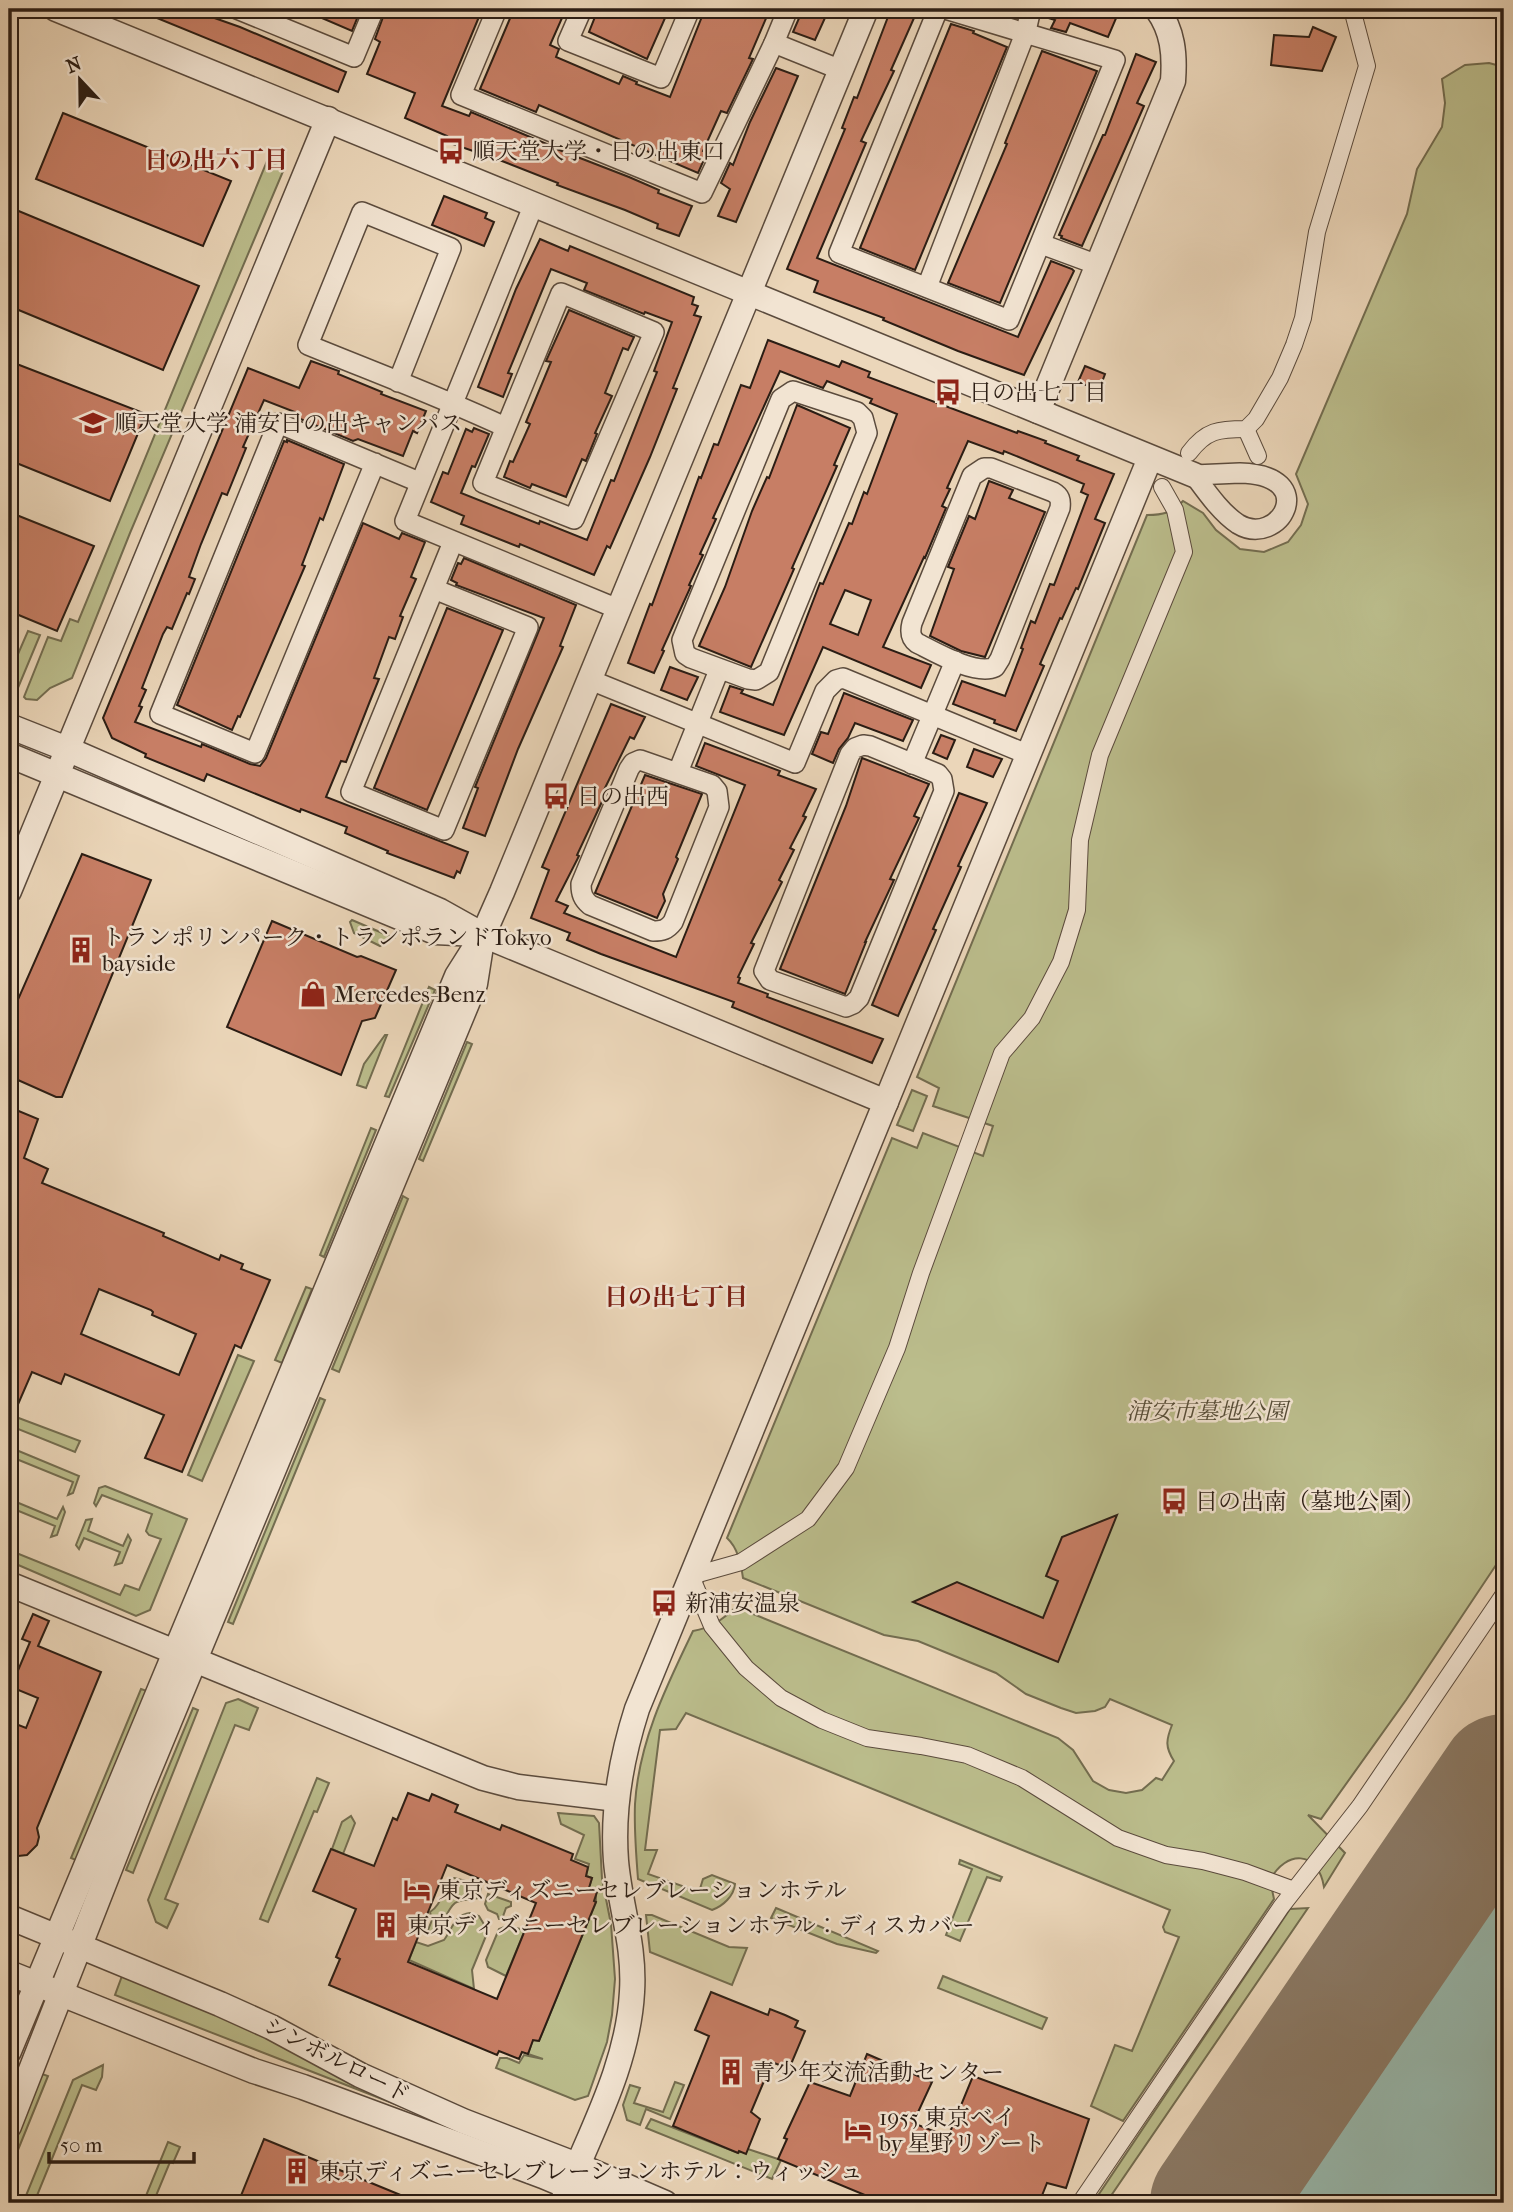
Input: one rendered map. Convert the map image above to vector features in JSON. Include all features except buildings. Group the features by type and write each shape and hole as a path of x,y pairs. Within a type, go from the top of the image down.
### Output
{"street":[{"path":"58,9 1150,458 1191,464 1199,440 1219,430 1246,429 1256,419 1280,379 1294,345 1303,318 1317,232 1367,66 1352,9"},
{"path":"237,9 354,57 374,9"},
{"path":"497,9 461,95 702,193 788,9"},
{"path":"582,9 568,41 661,78 690,9"},
{"path":"9,2051 56,1936 185,1656 475,984 483,935 866,9"},
{"path":"938,9 839,253 1009,320 1115,60 945,9"},
{"path":"927,287 1026,32 1031,9"},
{"path":"1038,411 1172,81 1175,54 1167,26 1157,9"},
{"path":"774,43 841,70"},
{"path":"9,891 328,119"},
{"path":"534,204 405,521 618,609"},
{"path":"398,382 451,248 362,212 308,345 398,382 454,403 505,427"},
{"path":"1041,244 1098,265"},
{"path":"561,293 653,332 574,519 483,483 505,427 561,293"},
{"path":"793,391 857,412 863,418 867,433 769,672 756,680 719,670 685,654 682,640 781,399 786,393 793,391"},
{"path":"375,463 255,753 160,714 278,423 375,463 419,482"},
{"path":"1246,429 1258,456"},
{"path":"570,2185 614,2077 632,1995 631,1938 616,1862 617,1799 621,1764 637,1709 1150,458"},
{"path":"992,468 1053,492 1058,495 1060,508 995,667 984,670 955,661 913,640 910,632 972,476 977,471 992,468"},
{"path":"691,1576 741,1562 808,1519 846,1468 897,1348 921,1273 1002,1053 1032,1018 1061,962 1077,910 1080,840 1100,755 1184,552 1175,510 1161,487"},
{"path":"434,589 528,627 444,830 351,792 453,542"},
{"path":"912,764 955,661"},
{"path":"678,772 719,670"},
{"path":"588,679 795,762 825,691 836,680 850,680 1029,755"},
{"path":"9,726 451,916 483,935 886,1102"},
{"path":"870,746 912,764 938,774 942,779 944,791 859,998 853,1004 839,1006 769,980 764,971 765,964 850,754 855,748 870,746"},
{"path":"9,755 436,932 483,935"},
{"path":"640,760 678,772 712,785 720,800 719,807 673,922 668,928 653,931 590,905 585,900 581,884 633,763 640,760"},
{"path":"691,1576 712,1626 746,1668 781,1698 821,1720 867,1738 967,1755 1022,1778 1118,1838 1166,1855 1245,1872 1294,1890"},
{"path":"9,1584 483,1777 518,1787 617,1799"},
{"path":"1080,2203 1294,1890 1360,1806 1504,1594"},
{"path":"9,2126 79,1946 185,1656"},
{"name":"シンボルロード","path":"9,1917 258,2021 360,2075 425,2104 607,2203"},
{"name":"シンボルロード","path":"9,1973 254,2071 570,2185 665,2203"}],"green space":[{"name":"浦安市墓地公園","path":"1489,63 1504,67 1504,1553 1406,1700 1321,1819 1308,1815 1345,1853 1324,1887 1315,1866 1301,1858 1284,1863 1277,1870 1270,1880 1274,1899 1123,2121 1091,2106 1115,2045 1132,2051 1179,1937 1165,1932 1163,1927 1170,1910 686,1713 676,1729 660,1730 645,1850 657,1850 648,1874 699,1892 703,1879 712,1875 735,1884 733,1893 727,1900 712,1910 638,1879 635,1804 642,1758 655,1715 693,1631 716,1623 736,1607 1058,1738 1073,1750 1093,1781 1109,1790 1126,1793 1142,1790 1156,1778 1162,1780 1174,1761 1167,1743 1172,1725 1110,1699 1105,1707 1095,1711 1076,1713 1061,1708 1026,1694 996,1673 918,1641 884,1635 743,1578 736,1551 727,1538 892,1138 917,1148 923,1133 983,1156 993,1126 933,1106 939,1088 917,1077 1147,515 1167,512 1183,501 1203,513 1216,530 1240,549 1264,552 1288,542 1301,525 1308,504 1296,474 1407,214 1417,169 1442,127 1445,103 1442,79 1465,65"},
{"path":"267,161 284,169 130,533 72,678 50,688 37,700 26,699 24,697 48,637 61,641 70,619 78,622"},
{"path":"28,631 40,635 15,695 9,693 9,659 15,661"},
{"path":"352,920 394,938 380,946 354,933 350,922"},
{"path":"429,987 435,990 389,1097 385,1096"},
{"path":"385,1035 366,1088 357,1085 364,1064"},
{"path":"467,1042 472,1044 423,1161 419,1159"},
{"path":"912,1090 927,1096 913,1131 897,1125"},
{"path":"371,1128 376,1130 324,1257 320,1255"},
{"path":"403,1196 408,1199 339,1372 332,1369"},
{"path":"306,1287 312,1289 282,1363 275,1360"},
{"path":"238,1355 254,1361 202,1481 188,1475"},
{"path":"320,1398 325,1400 233,1624 228,1622"},
{"path":"16,1417 80,1441 75,1452 13,1427"},
{"path":"9,1447 79,1476 73,1493 68,1495 73,1482 9,1456"},
{"path":"105,1486 187,1519 150,1610 136,1616 9,1561 9,1550 120,1595 125,1585 139,1590 161,1539 149,1535 146,1531 152,1514 102,1495 96,1506 94,1503 99,1488"},
{"path":"9,1499 57,1519 63,1507 65,1512 57,1535 51,1537 55,1526 9,1507"},
{"path":"92,1519 88,1531 123,1546 128,1535 131,1540 122,1563 115,1565 120,1552 84,1538 79,1549 76,1545 86,1520"},
{"path":"141,1689 147,1691 78,1861 71,1858"},
{"path":"238,1699 258,1708 249,1730 235,1725 165,1899 178,1904 167,1928 156,1922 148,1900 226,1703"},
{"path":"193,1708 198,1710 133,1873 126,1870"},
{"path":"317,1778 329,1783 317,1812 314,1811 268,1922 260,1919"},
{"path":"558,1813 594,1816 599,1823 602,1879 611,1924 615,1979 607,2042 588,2096 575,2100 496,2068 500,2058 519,2063 524,2055 543,2059 528,2054 533,2040 539,2041 596,1902 596,1892 589,1888 592,1878 586,1876 589,1864 575,1859 584,1835 561,1824"},
{"path":"351,1816 355,1823 343,1854 332,1849 342,1822"},
{"path":"960,1860 1002,1877 1000,1881 987,1877 960,1941 946,1935 972,1869 959,1864"},
{"path":"454,1878 477,1884 481,1889 478,1898 455,1903 438,1929 430,1934 430,1912 438,1905"},
{"path":"488,1894 511,1902 502,1919 488,1910 485,1904"},
{"path":"776,1908 878,1951 876,1953 837,1944 771,1918"},
{"path":"1308,1908 1106,2203 1093,2203 1290,1909"},
{"path":"470,1913 479,1916 488,1931 472,1970 474,1989 409,1960 416,1942 428,1946 444,1940 457,1919"},
{"path":"646,1915 652,1915 729,1947 747,1948 732,1985 650,1952"},
{"path":"507,1926 525,1930 506,1976 488,1967 486,1960 499,1929"},
{"path":"122,1976 235,2022 400,2106 115,1995"},
{"path":"943,1976 1047,2018 1042,2029 938,1988"},
{"path":"103,2065 102,2077 96,2090 82,2085 34,2203 23,2203 73,2080"},
{"path":"42,2074 48,2076 9,2172 9,2157"},
{"path":"675,2082 684,2085 670,2119 646,2109 640,2125 627,2120 623,2105 630,2085 640,2088 634,2103 663,2112"},
{"path":"651,2119 738,2153 748,2149 781,2160 772,2179 646,2128"},
{"path":"168,2142 180,2147 173,2163 170,2162 153,2203 143,2203"}],"water":[{"path":"1504,1819 1504,2203 1242,2203"}],"runway":[{"path":"1215,2203 1504,1779"}],"place":[{"name":"順天堂大学・日の出東口","path":"451,151"},
{"name":"日の出七丁目","path":"948,392"},
{"name":"順天堂大学 浦安日の出キャンパス","path":"93,423"},
{"name":"日の出西","path":"556,796"},
{"name":"トランポリンパーク・トランポランドTokyo bayside","path":"81,950"},
{"name":"Mercedes-Benz","path":"313,994"},
{"name":"日の出南（墓地公園）","path":"1174,1501"},
{"name":"新浦安温泉","path":"664,1603"},
{"name":"東京ディズニーセレブレーションホテル","path":"417,1890"},
{"name":"東京ディズニーセレブレーションホテル：ディスカバー","path":"386,1925"},
{"name":"青少年交流活動センター","path":"731,2072"},
{"name":"1955 東京ベイ by 星野リゾート","path":"858,2130"},
{"name":"東京ディズニーセレブレーションホテル：ウィッシュ","path":"297,2171"}],"district":[{"name":"日の出六丁目","path":"216,160"},
{"name":"日の出七丁目","path":"676,1297"}]}
